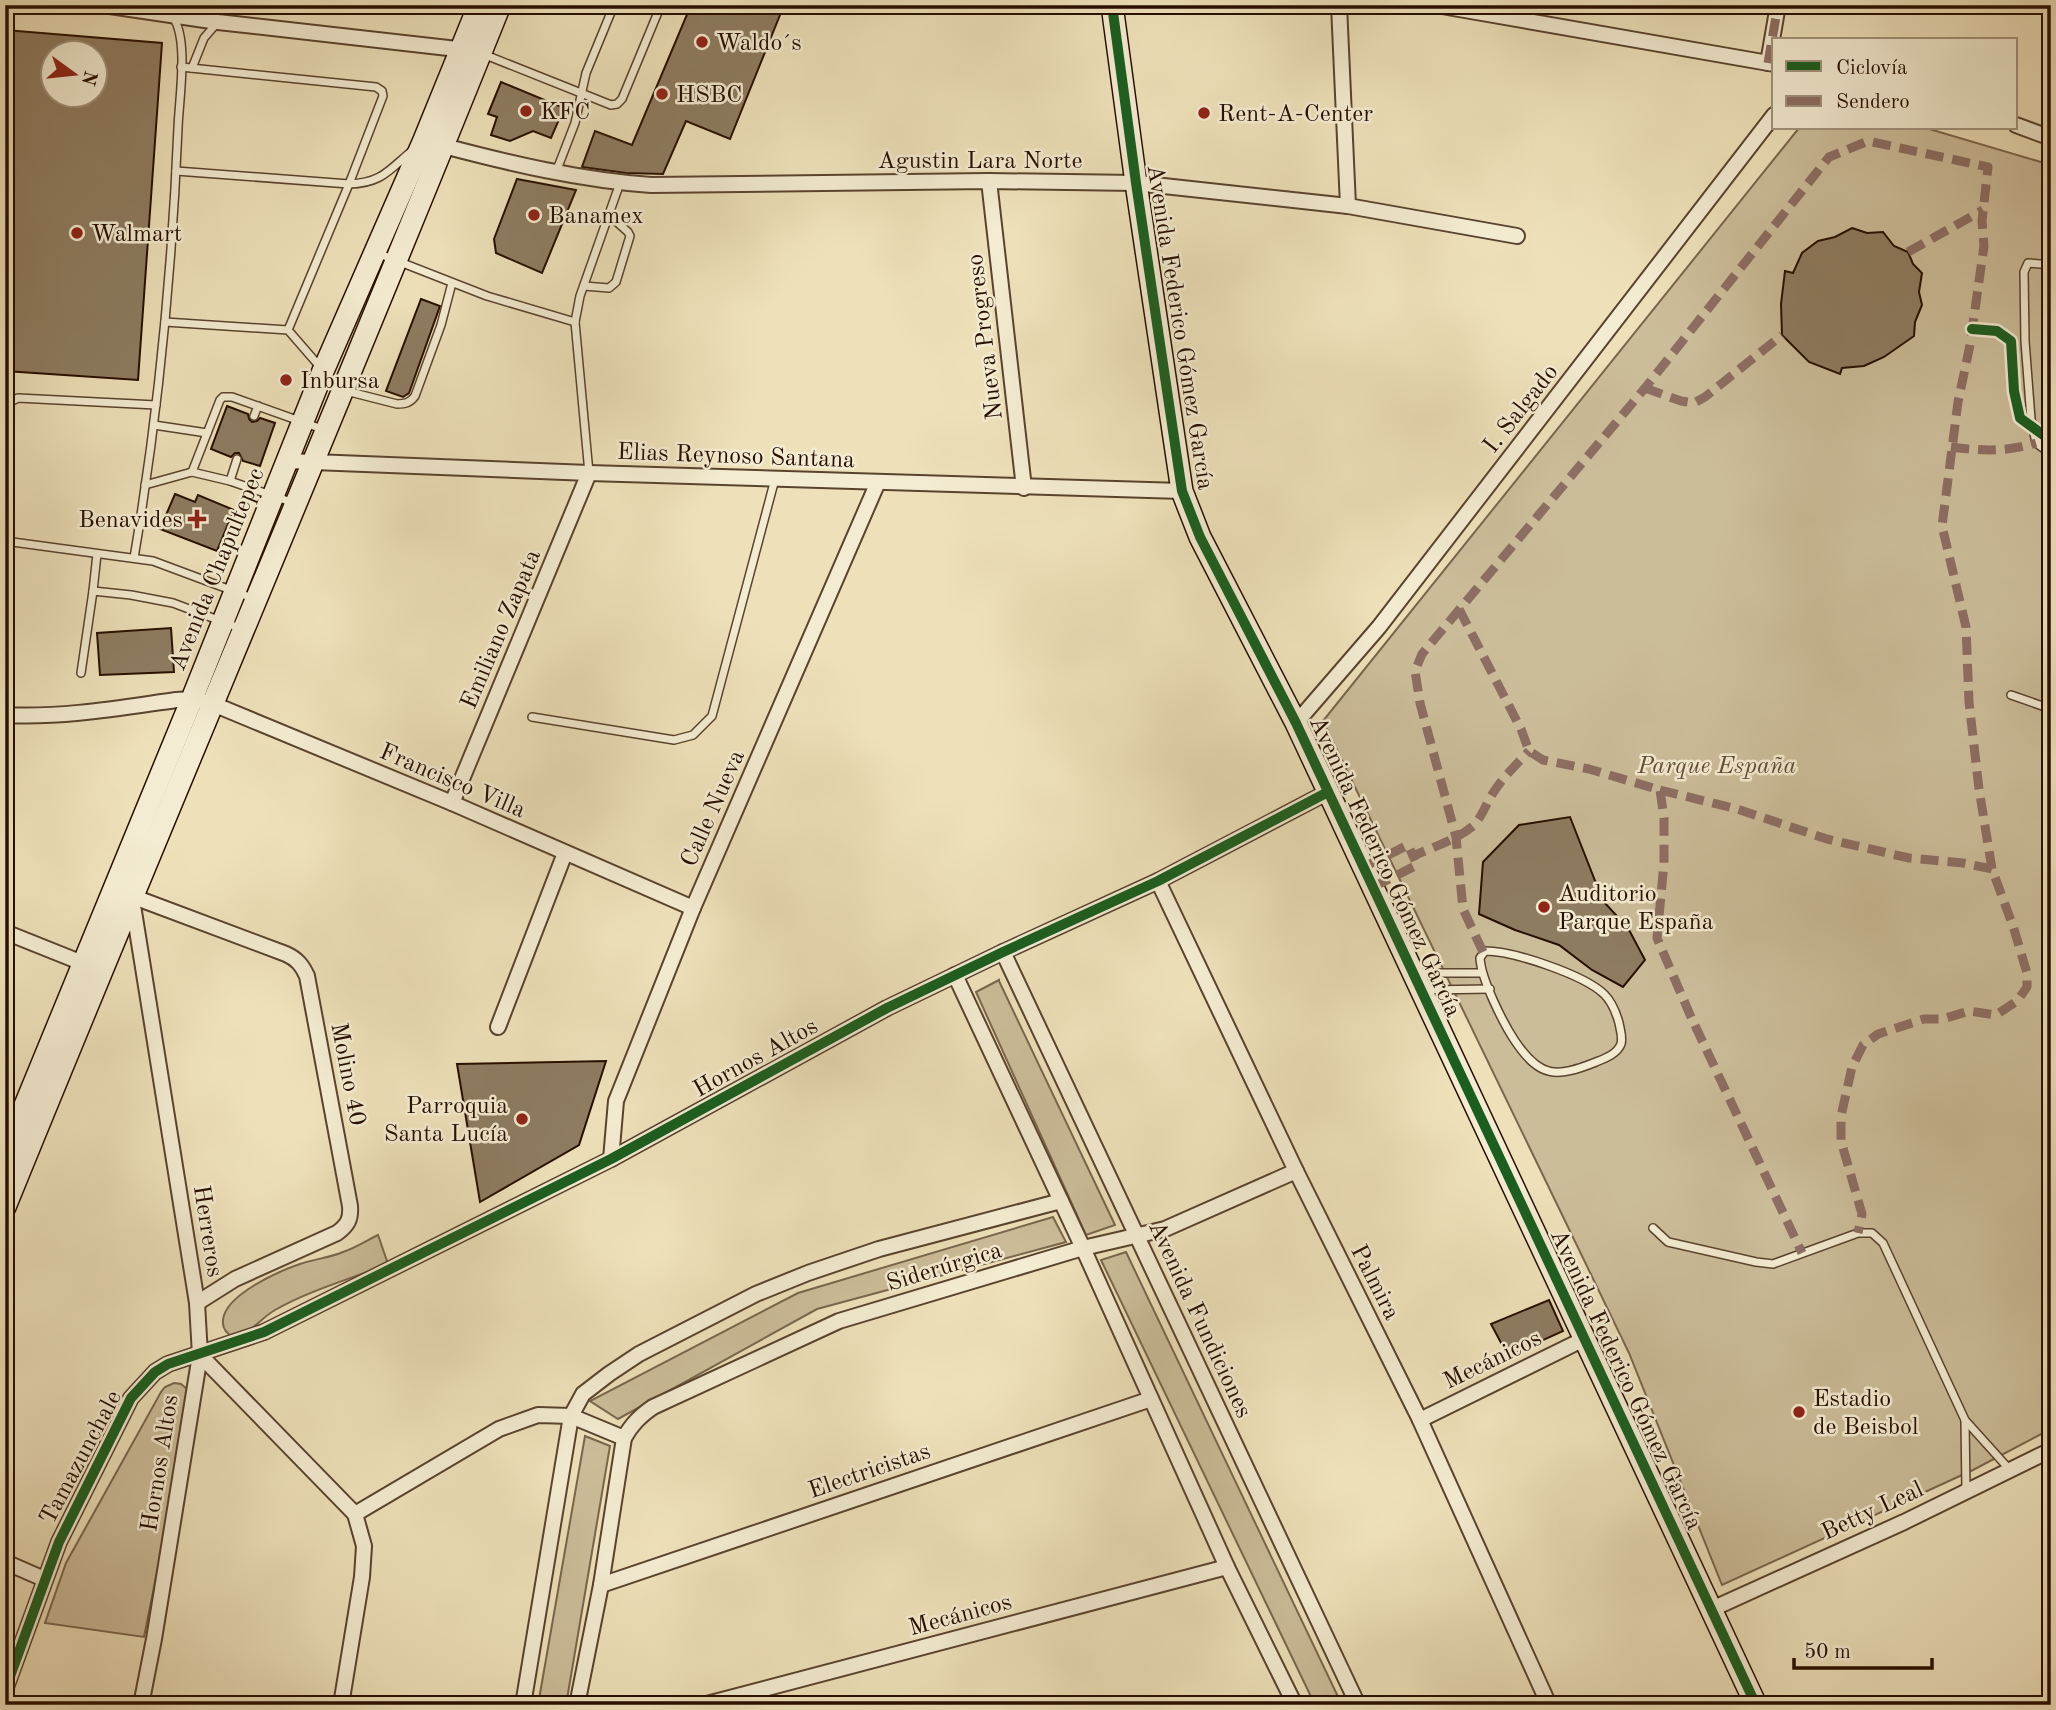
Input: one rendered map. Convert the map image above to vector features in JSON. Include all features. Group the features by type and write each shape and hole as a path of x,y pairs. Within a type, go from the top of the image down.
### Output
{"main road":[{"name":"Avenida Chapultepec","path":"5,1153 93,968 203,701 223,622 323,371 374,252 434,143 439,103 471,51 479,5"},
{"path":"203,701 244,629 395,261 434,143 471,51 500,5"},
{"name":"Avenida Federico Gómez García","path":"1112,5 1182,491 1200,537 1296,723 1418,981 1756,1705"},
{"path":"342,390 336,371 347,315"},
{"path":"5,1208 93,968"}],"street":[{"path":"103,5 218,22 471,51"},
{"path":"1339,5 1348,206"},
{"path":"1436,5 1771,64"},
{"path":"1774,38 1778,5"},
{"name":"I. Salgado","path":"1296,723 1379,627 1772,118"},
{"path":"2018,126 2051,138"},
{"name":"Agustin Lara Norte","path":"434,143 490,158 620,183 1136,183 1348,206 1517,236"},
{"name":"Nueva Progreso","path":"989,181 1024,488"},
{"name":"Elias Reynoso Santana","path":"288,461 1024,488 1182,491"},
{"name":"Emiliano Zapata","path":"452,803 589,473"},
{"name":"Calle Nueva","path":"611,1159 616,1101 693,908 878,482"},
{"path":"5,715 64,716 203,701"},
{"name":"Francisco Villa","path":"203,701 452,803 693,908"},
{"name":"Hornos Altos","path":"141,1705 200,1354 264,1332 611,1159 887,1008 1158,881 1328,792"},
{"path":"498,1027 565,853"},
{"name":"Palmira","path":"1158,881 1296,1171 1420,1420 1549,1705"},
{"name":"Herreros","path":"123,892 197,1303 200,1354"},
{"name":"Molino 40","path":"123,892 286,954 302,965 307,976 350,1206 351,1216 347,1226 337,1233 235,1279 197,1303"},
{"path":"5,932 93,968"},
{"name":"Avenida Fundiciones","path":"1003,952 1358,1705"},
{"path":"955,975 1061,1200 1227,1567 1295,1705"},
{"name":"Siderúrgica","path":"624,1438 632,1423 653,1407 839,1321 1083,1248 1165,1229 1296,1171"},
{"name":"Siderúrgica","path":"523,1705 571,1416 583,1394 629,1360 756,1294 878,1249 1061,1200"},
{"name":"Mecánicos","path":"1420,1420 1584,1339"},
{"path":"200,1354 355,1514 364,1546 362,1577 341,1705"},
{"name":"Tamazunchale","path":"5,1690 59,1542 131,1398 155,1372 168,1364 200,1354"},
{"name":"Electricistas","path":"601,1585 1151,1399"},
{"path":"355,1514 499,1429 538,1415 571,1416 624,1438 601,1585 577,1705"},
{"name":"Betty Leal","path":"1712,1609 2051,1450"},
{"path":"5,1562 44,1579"},
{"name":"Mecánicos","path":"704,1705 1227,1567"}],"lane":[{"path":"556,172 575,123 586,73 614,5"},
{"path":"471,51 611,105 617,104 622,99 661,5"},
{"path":"134,558 154,425 176,171 181,67 179,29 172,16"},
{"path":"192,68 204,37 218,22"},
{"path":"181,67 380,88 383,96 288,330"},
{"path":"176,171 365,184 380,178 434,143"},
{"path":"589,473 575,322 584,286 620,183"},
{"path":"584,286 609,288 616,282 630,236 609,215"},
{"path":"374,252 487,296 575,322"},
{"path":"2051,265 2028,263 2024,271 2025,341 2032,429 2036,443 2051,454"},
{"path":"342,390 397,404 411,401 441,325 452,283"},
{"path":"165,322 288,330 323,371"},
{"path":"192,472 223,397 232,397 325,430"},
{"path":"5,424 8,404 18,398 156,405"},
{"path":"254,416 258,406"},
{"path":"154,425 207,433"},
{"path":"230,481 237,458"},
{"path":"145,485 192,472 230,481 295,504"},
{"path":"532,717 674,740 694,735 712,716 775,479"},
{"path":"5,541 134,558 171,567 256,599"},
{"path":"81,673 97,554"},
{"path":"93,591 163,601 244,629"},
{"path":"2011,695 2051,709"},
{"path":"1485,951 1492,951 1533,961 1586,982 1603,993 1616,1013 1622,1035 1621,1044 1607,1058 1574,1071 1557,1073 1535,1065 1526,1057 1507,1029 1482,973 1481,955 1485,951"},
{"path":"1418,981 1482,973"},
{"path":"1418,981 1490,989"},
{"path":"1653,1228 1668,1242 1773,1264 1858,1233 1872,1233 1883,1243 1965,1420 2010,1470"},
{"path":"1965,1420 1966,1491"}],"green space":[{"name":"Parque España","path":"1797,130 1933,130 2051,165 2051,1429 1973,1470 1722,1585 1629,1353 1323,721"},
{"path":"999,980 1115,1225 1086,1235 976,992"},
{"path":"1053,1217 1066,1242 817,1309 618,1419 590,1401 798,1293"},
{"path":"378,1235 388,1264 288,1303 239,1336 234,1337 226,1331 223,1320 226,1311 254,1285 291,1267 338,1254"},
{"path":"1126,1252 1342,1705 1315,1705 1101,1260"},
{"path":"174,1383 187,1389 190,1409 144,1637 45,1623 66,1563 161,1392"},
{"path":"585,1436 610,1446 566,1705 538,1705"}],"building":[{"path":"691,5 784,5 730,139 686,121 663,174 626,173 582,167 595,131 632,145"},
{"name":"Walmart","path":"5,30 102,38 38,38 38,108 108,108 108,39 162,43 138,380 5,371"},
{"name":"KFC","path":"501,82 564,108 551,138 533,131 510,141 491,135 497,117 488,114"},
{"name":"Banamex","path":"517,179 576,190 542,273 496,253 494,239"},
{"path":"1852,228 1867,233 1883,232 1894,246 1908,252 1913,264 1922,273 1919,292 1922,305 1915,322 1914,336 1884,357 1864,366 1842,368 1840,374 1809,362 1782,335 1781,304 1785,271 1793,273 1802,253 1818,241 1835,237"},
{"path":"421,299 440,306 409,393 403,397 386,391"},
{"path":"227,406 248,414 252,422 260,418 275,423 260,466 243,461 239,453 231,457 211,449"},
{"name":"Benavides","path":"175,494 195,502 198,495 234,510 217,551 160,529"},
{"path":"171,628 174,672 100,675 97,633"},
{"name":"Auditorio Parque España","path":"1570,817 1603,901 1628,928 1645,960 1623,987 1592,970 1559,945 1479,914 1483,862 1519,825"},
{"name":"Parroquia Santa Lucía","path":"606,1061 579,1145 480,1202 457,1064"},
{"path":"1549,1300 1563,1331 1508,1356 1491,1324"}],"marked path":[{"path":"1772,38 1778,5"},
{"path":"1768,63 1772,40"},
{"path":"1483,952 1463,909 1456,837 1420,703 1415,671 1422,654 1645,388 1829,157 1868,141 1988,167 1982,221 1984,246 1970,345 1958,402 1942,526 1966,627 1969,702 1992,869 2027,973 2027,987 2017,1001 1996,1015 1969,1011 1943,1019 1924,1019 1878,1034 1863,1045 1852,1067 1841,1116 1841,1141 1862,1214 1858,1233"},
{"path":"1908,252 1983,210"},
{"path":"1645,388 1694,403 1782,335"},
{"path":"1951,447 1994,450 2036,443"},
{"path":"1459,609 1521,729 1529,751 1543,760 1589,769 1660,790 1664,818 1664,863 1657,938 1691,1017 1802,1253"},
{"path":"1373,887 1417,865 1413,856 1452,839 1473,826 1497,787 1529,751"},
{"path":"1660,790 1737,809 1827,839 1909,858 1963,863 1992,869"},
{"path":"1364,867 1408,845 1413,856"}],"cycle path":[{"path":"1112,5 1182,491 1200,537 1296,723 1756,1705"},
{"path":"1972,329 1997,331 2011,341 2014,391 2020,418 2051,438"},
{"path":"5,1690 59,1542 131,1398 155,1372 168,1364 264,1332 611,1159 887,1008 1158,881 1328,792"}],"place":[{"name":"Waldo´s","path":"702,42"},
{"name":"HSBC","path":"662,94"},
{"name":"KFC","path":"526,111"},
{"name":"Rent-A-Center","path":"1204,113"},
{"name":"Banamex","path":"534,215"},
{"name":"Walmart","path":"77,233"},
{"name":"Inbursa","path":"286,380"},
{"name":"Benavides","path":"197,519"},
{"name":"Auditorio Parque España","path":"1544,907"},
{"name":"Parroquia Santa Lucía","path":"522,1119"},
{"name":"Estadio de Beisbol","path":"1799,1412"}]}
